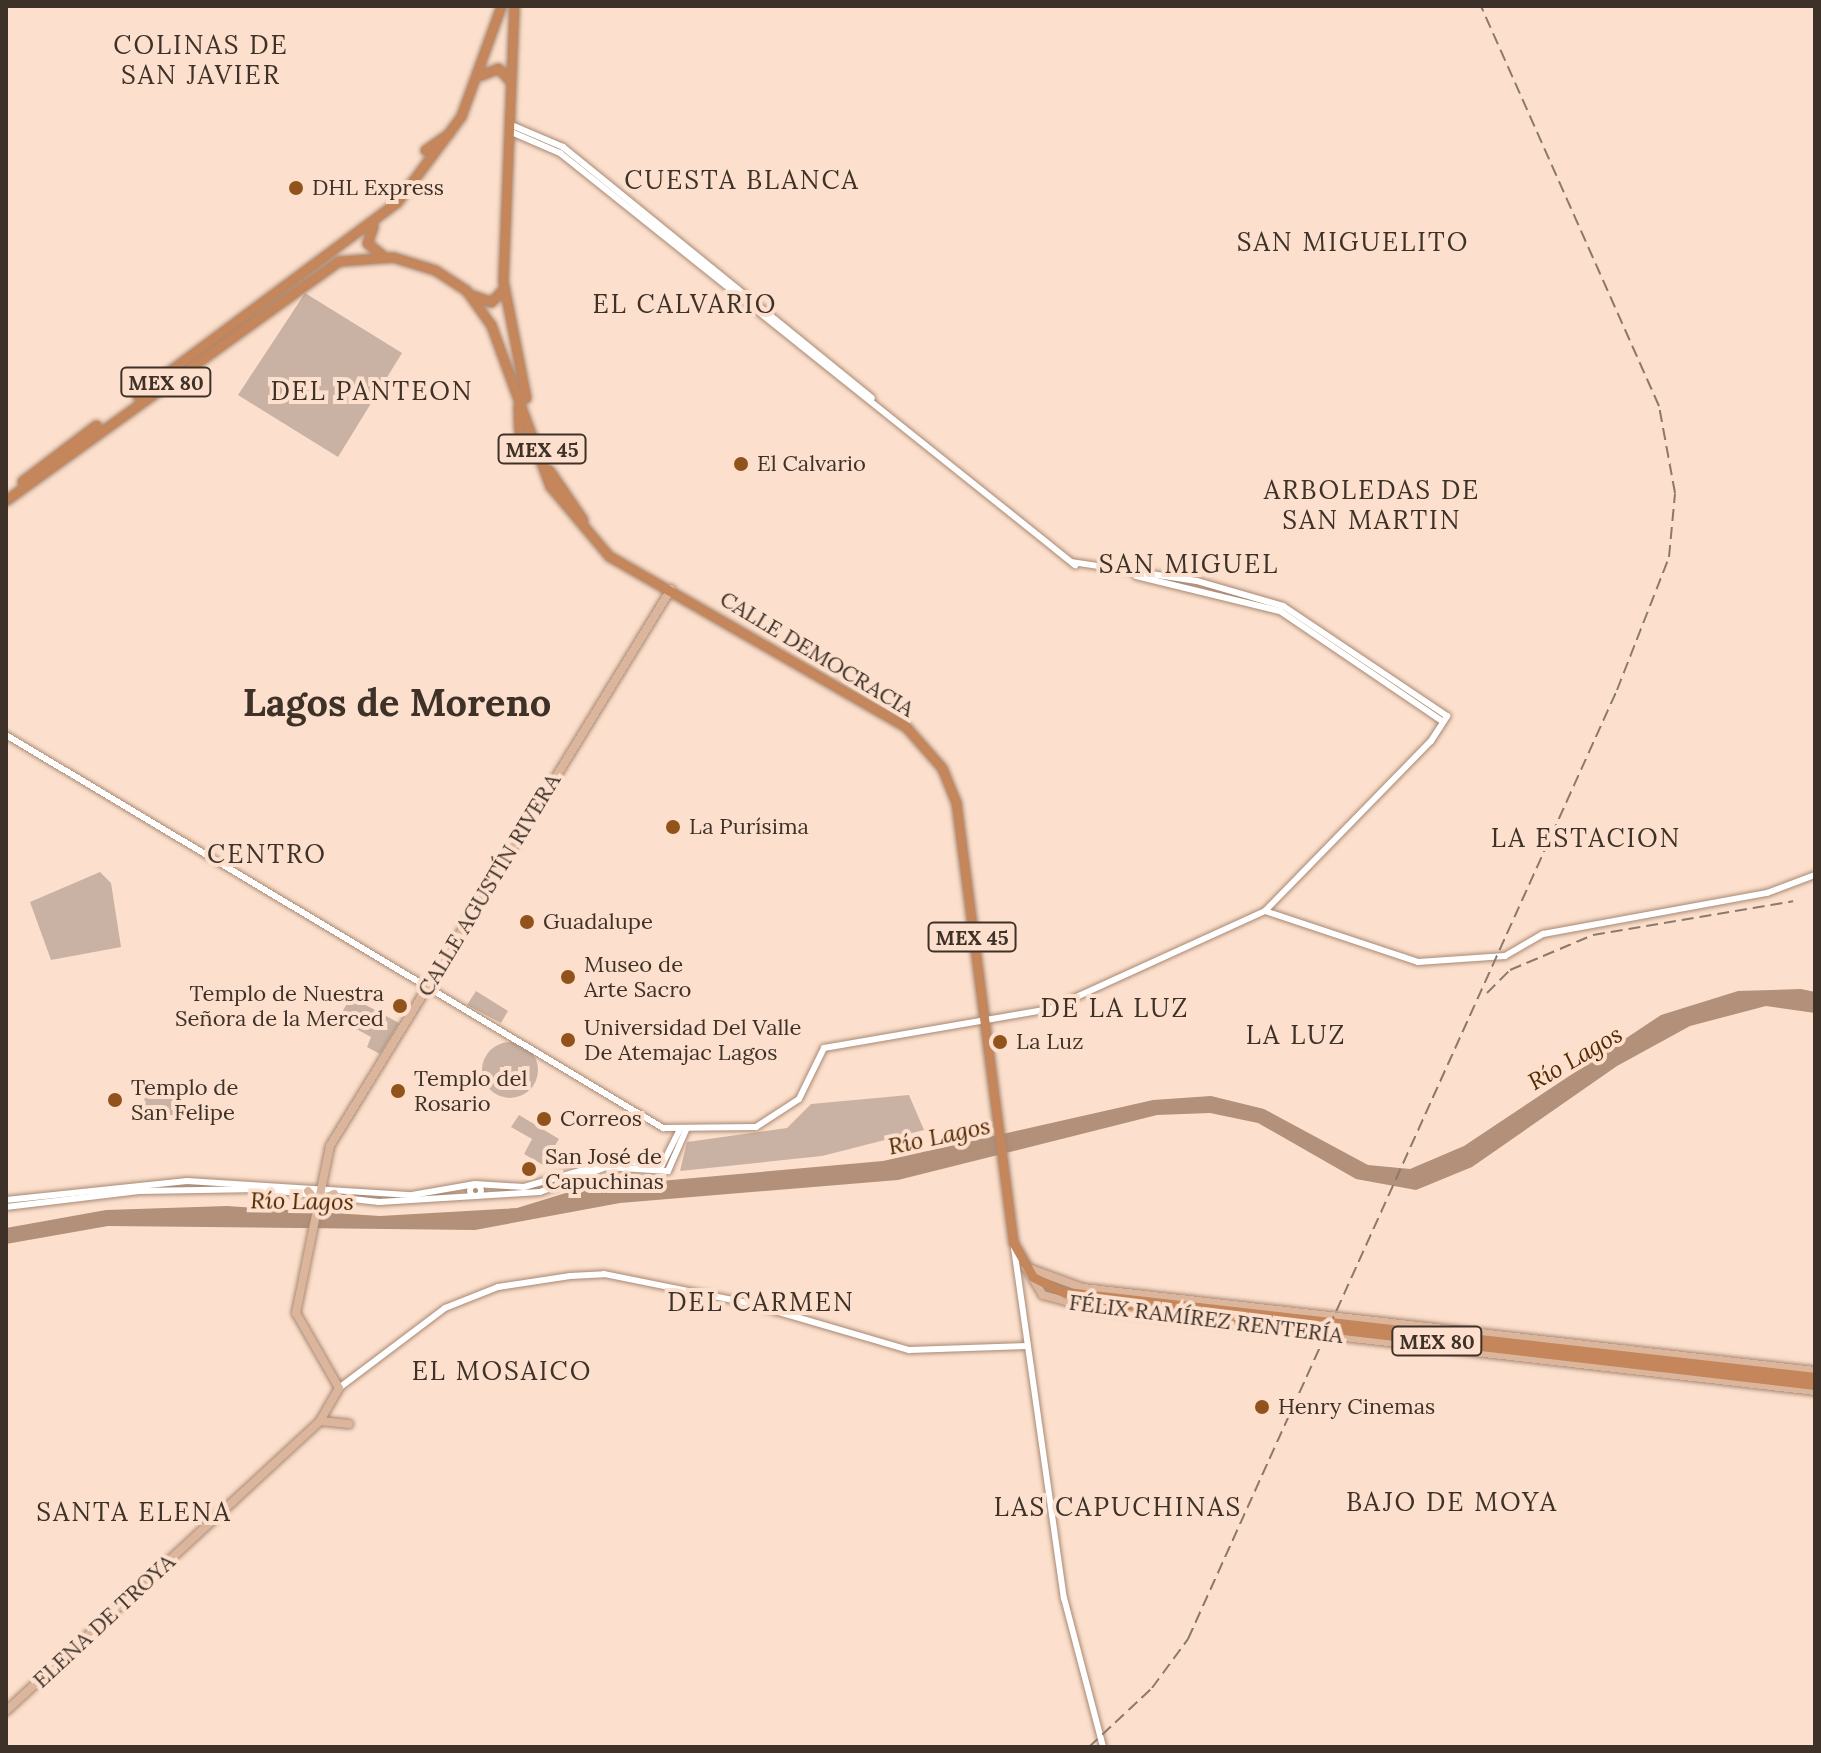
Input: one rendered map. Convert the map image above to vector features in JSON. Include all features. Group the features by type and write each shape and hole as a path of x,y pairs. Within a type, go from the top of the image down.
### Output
{"highway":[{"path":"393,257 367,243 377,220 452,131 481,75 501,6"},
{"name":"MEX 45","path":"504,288 514,6"},
{"path":"481,75 504,70 510,89"},
{"path":"425,150 452,131"},
{"name":"MEX 80","path":"6,500 325,264 377,220"},
{"name":"MEX 80","path":"6,493 325,264 357,257 393,257"},
{"name":"MEX 45","path":"393,257 435,270 466,290 491,325 514,380"},
{"path":"466,290 491,302 504,288"},
{"name":"CALLE DEMOCRACIA","path":"504,288 529,406 561,492 612,550 646,574 906,727 950,785 984,1022"},
{"path":"514,380 529,406 524,429"},
{"name":"CALLE DEMOCRACIA","path":"514,380 524,429 550,486 578,524 609,556 646,574"},
{"name":"MEX 45","path":"984,1022 1013,1242 1026,1275"},
{"name":"MEX 80","path":"1026,1275 1059,1293 1815,1388"},
{"name":"MEX 80","path":"1059,1293 1113,1294 1815,1374"},
{"path":"1265,1312 1276,1308"}],"main road":[{"name":"CALLE AGUSTÍN RIVERA","path":"336,1391 296,1313 319,1196 341,1124 671,589"},
{"path":"308,1191 319,1196 334,1194"},
{"name":"FÉLIX RAMÍREZ RENTERÍA","path":"1026,1275 1045,1274 1113,1294 1276,1308 1378,1323"},
{"name":"FÉLIX RAMÍREZ RENTERÍA","path":"1026,1275 1043,1295 1092,1308 1815,1388"},
{"name":"ELENA DE TROYA","path":"6,1711 320,1421 336,1391"},
{"path":"320,1421 349,1424"}],"street":[{"path":"6,735 663,1128 683,1129 767,1125 799,1099 807,1077 824,1048 1050,1009 1199,944 1265,911 1445,718 1283,606 1197,581 1072,562 919,447 870,400 560,153 509,127"},
{"path":"509,127 563,147 878,407"},
{"path":"1265,911 1418,962 1505,956 1543,934 1767,893 1815,875"},
{"path":"1805,878 1815,882"},
{"path":"1175,945 1179,953"},
{"path":"6,1200 187,1181 319,1196 412,1195 475,1184 546,1184 615,1161 662,1165 683,1129"},
{"path":"334,1194 379,1202 540,1192 606,1167 668,1171 683,1129"},
{"path":"475,1184 481,1190 475,1195"},
{"path":"6,1207 139,1191 308,1191"},
{"path":"336,1391 445,1308 498,1287 570,1276 604,1274 748,1303 909,1350 1027,1346"},
{"path":"1026,1275 1027,1346 1071,1629 1102,1744"}],"shaded area":[{"path":"305,293 402,353 338,457 238,395"},
{"path":"100,872 111,883 121,947 51,960 30,902"},
{"path":"1801,989 1815,992 1815,1013 1766,1006 1690,1026 1617,1066 1472,1167 1416,1190 1356,1179 1258,1123 1210,1113 1157,1115 898,1180 620,1203 475,1230 108,1226 6,1244 6,1228 106,1210 227,1206 380,1216 517,1208 582,1188 883,1161 1153,1100 1211,1096 1264,1109 1368,1165 1410,1169 1464,1146 1661,1015 1738,991"},
{"path":"476,991 508,1011 501,1023 467,1005"},
{"path":"351,997 399,1023 380,1054 367,1047 371,1037 338,1019"},
{"path":"510,1042 529,1051 538,1070 529,1089 510,1098 491,1089 482,1070 491,1051"},
{"path":"181,1082 183,1122 145,1124 144,1083"},
{"path":"909,1095 924,1130 822,1156 680,1171 687,1142 787,1128 811,1104"},
{"path":"519,1115 559,1139 543,1165 524,1154 532,1139 511,1127"}],"railway":[{"path":"1089,1747 1152,1688 1188,1639 1617,690 1669,557 1675,493 1659,406 1481,6"},
{"path":"1487,993 1510,970 1593,935 1793,901"}],"place":[{"name":"DHL Express","path":"296,188"},
{"name":"El Calvario","path":"741,464"},
{"name":"La Purísima","path":"673,827"},
{"name":"Guadalupe","path":"527,922"},
{"name":"Museo de Arte Sacro","path":"568,977"},
{"name":"Templo de Nuestra Señora de la Merced","path":"400,1006"},
{"name":"Universidad Del Valle De Atemajac Lagos","path":"568,1040"},
{"name":"La Luz","path":"1000,1042"},
{"name":"Templo del Rosario","path":"398,1091"},
{"name":"Templo de San Felipe","path":"115,1100"},
{"name":"Correos","path":"544,1119"},
{"name":"San José de Capuchinas","path":"529,1169"},
{"name":"Henry Cinemas","path":"1262,1407"}],"district":[{"name":"COLINAS DE SAN JAVIER","path":"201,60"},
{"name":"CUESTA BLANCA","path":"742,180"},
{"name":"SAN MIGUELITO","path":"1353,242"},
{"name":"EL CALVARIO","path":"685,304"},
{"name":"DEL PANTEON","path":"372,391"},
{"name":"ARBOLEDAS DE SAN MARTIN","path":"1372,505"},
{"name":"SAN MIGUEL","path":"1189,564"},
{"name":"Lagos de Moreno","path":"397,703"},
{"name":"LA ESTACION","path":"1586,838"},
{"name":"CENTRO","path":"267,854"},
{"name":"DE LA LUZ","path":"1115,1008"},
{"name":"LA LUZ","path":"1296,1035"},
{"name":"DEL CARMEN","path":"761,1302"},
{"name":"EL MOSAICO","path":"502,1371"},
{"name":"BAJO DE MOYA","path":"1452,1502"},
{"name":"LAS CAPUCHINAS","path":"1118,1507"},
{"name":"SANTA ELENA","path":"134,1512"}],"water label":[{"name":"Río Lagos","path":"1575,1058"},
{"name":"Río Lagos","path":"939,1136"},
{"name":"Río Lagos","path":"302,1201"}]}
